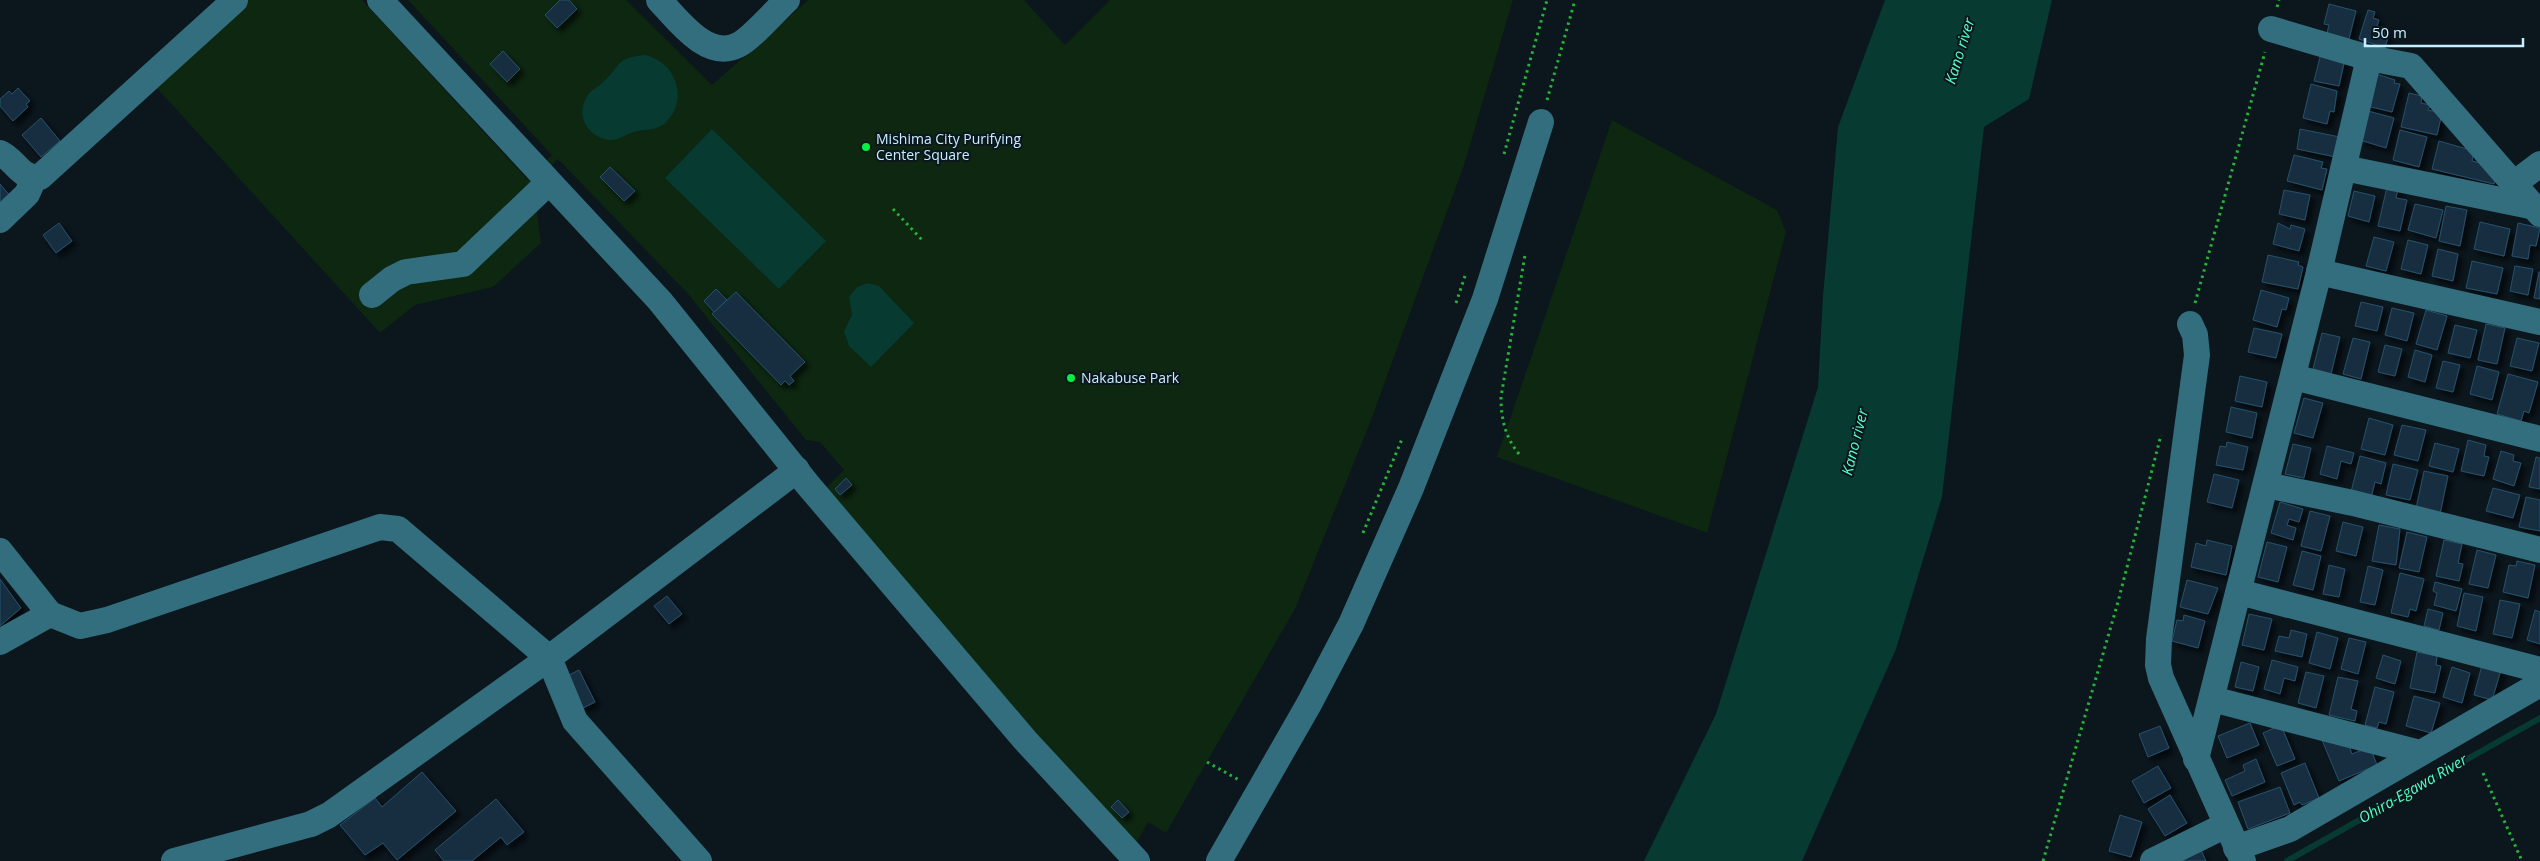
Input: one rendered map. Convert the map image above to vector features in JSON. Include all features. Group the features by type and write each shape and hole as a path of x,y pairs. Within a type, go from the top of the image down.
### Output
{"street":[{"path":"0,153 6,155 26,175 34,178 40,177 235,0"},
{"path":"380,0 548,183 660,301 797,470 1025,740 1136,861"},
{"path":"659,0 699,39 712,46 728,48 739,45 787,0"},
{"path":"2271,29 2369,58 2411,66 2515,182 2538,211"},
{"path":"2196,759 2319,272 2369,58"},
{"path":"1219,861 1244,784 1350,624 1412,488 1485,299 1540,122"},
{"path":"2515,182 2540,164"},
{"path":"2344,168 2538,211"},
{"path":"0,220 27,194 34,178"},
{"path":"372,295 392,278 406,272 463,264 548,183"},
{"path":"2319,272 2540,322"},
{"path":"2190,324 2195,335 2197,355 2158,654 2161,678 2235,844"},
{"path":"2293,377 2540,439"},
{"path":"174,861 311,824 329,815 550,658 797,470"},
{"path":"2266,485 2353,503 2540,550"},
{"path":"0,551 50,614 80,626 107,620 380,527 398,529 550,658 575,721 699,861"},
{"path":"2239,592 2540,670"},
{"path":"0,642 50,614"},
{"path":"2154,861 2235,844 2290,829 2540,684"},
{"path":"2212,699 2420,753"}],"path":[{"path":"1503,157 1547,0"},
{"path":"1540,122 1575,0"},
{"path":"2190,324 2279,0"},
{"path":"893,209 922,240"},
{"path":"1519,454 1507,434 1501,414 1501,397 1526,245"},
{"path":"1456,304 1468,267"},
{"path":"2043,861 2118,602 2163,426"},
{"path":"1362,536 1406,430"},
{"path":"1207,762 1244,784"},
{"path":"2483,773 2522,861"}],"shaded area":[{"name":"Nakabuse Park","path":"248,0 362,0 528,180 552,155 408,0 626,0 712,85 808,0 1024,0 1065,45 1110,0 1513,0 1464,165 1370,423 1295,609 1166,833 1148,822 1137,842 1120,830 825,489 844,470 820,442 806,440 688,294 558,159 522,194 537,213 541,243 493,287 415,305 380,333 155,86"},
{"path":"1612,120 1777,210 1786,232 1707,533 1497,457"}],"water":[{"name":"Kano river","path":"1885,0 2052,0 2029,99 1984,127 1942,497 1896,649 1802,861 1644,861 1716,714 1818,387 1823,296 1838,127"},
{"path":"644,55 655,58 664,64 676,82 678,92 677,103 673,113 666,122 655,129 638,131 609,140 595,135 585,124 583,117 582,110 588,95 627,58"},
{"path":"712,129 826,241 779,289 665,178"},
{"path":"868,283 879,286 914,323 871,367 849,346 844,331 852,315 849,297 857,287"}],"building":[{"path":"560,0 569,0 577,9 557,28 545,15"},
{"path":"2329,4 2356,11 2349,39 2327,33 2329,25 2324,24"},
{"path":"2368,10 2375,12 2373,18 2379,20 2377,26 2386,28 2384,36 2388,37 2385,48 2359,39"},
{"path":"503,51 520,69 507,82 490,64"},
{"path":"2321,53 2345,59 2339,86 2314,81"},
{"path":"2376,74 2395,80 2394,83 2400,84 2392,112 2367,106"},
{"path":"2311,84 2337,91 2334,112 2330,111 2327,124 2303,118"},
{"path":"18,88 30,101 26,104 28,107 13,121 0,106 0,99 9,91 12,94"},
{"path":"2409,93 2422,96 2421,103 2430,105 2428,110 2442,113 2437,135 2401,127"},
{"path":"2368,111 2394,118 2386,148 2360,140"},
{"path":"41,118 60,141 41,157 22,135"},
{"path":"2300,129 2340,137 2336,157 2297,149"},
{"path":"2400,130 2427,137 2419,167 2393,160"},
{"path":"2439,141 2474,151 2472,161 2488,165 2497,173 2494,184 2432,169"},
{"path":"2294,155 2323,162 2321,168 2327,169 2322,190 2287,181"},
{"path":"610,167 635,191 624,201 600,177"},
{"path":"0,184 12,198 0,209"},
{"path":"2387,187 2398,189 2396,198 2407,200 2400,231 2378,226"},
{"path":"2284,190 2310,195 2305,220 2279,214"},
{"path":"2354,191 2375,196 2369,222 2348,216"},
{"path":"2415,204 2443,210 2436,238 2408,230"},
{"path":"2446,206 2467,210 2460,246 2439,241"},
{"path":"2480,222 2510,229 2504,256 2474,249"},
{"path":"59,223 72,241 56,253 43,235"},
{"path":"2278,223 2290,229 2291,225 2305,229 2299,251 2273,244"},
{"path":"2518,223 2540,228 2536,246 2530,245 2528,259 2512,256"},
{"path":"2374,237 2394,242 2386,271 2366,266"},
{"path":"2408,240 2428,245 2421,274 2401,269"},
{"path":"2438,249 2458,254 2453,281 2432,276"},
{"path":"2268,255 2299,262 2298,265 2303,267 2298,289 2262,282"},
{"path":"2472,261 2503,268 2497,294 2466,288"},
{"path":"2515,266 2533,269 2528,295 2510,291"},
{"path":"2540,272 2540,299 2534,298"},
{"path":"716,289 727,300 714,312 704,301"},
{"path":"2261,290 2289,298 2286,310 2282,309 2277,327 2253,320"},
{"path":"736,292 805,362 790,376 794,381 789,385 785,381 781,385 712,314"},
{"path":"2361,302 2383,307 2377,331 2355,326"},
{"path":"2392,308 2414,313 2407,341 2385,335"},
{"path":"2426,310 2447,316 2437,350 2416,344"},
{"path":"2486,324 2505,328 2497,364 2478,360"},
{"path":"2455,325 2477,330 2470,358 2448,353"},
{"path":"2254,328 2282,334 2276,358 2248,352"},
{"path":"2322,333 2340,337 2331,374 2313,369"},
{"path":"2353,338 2370,342 2361,379 2343,374"},
{"path":"2517,338 2539,343 2532,371 2510,366"},
{"path":"2385,345 2402,349 2395,376 2378,372"},
{"path":"2415,350 2432,355 2425,382 2408,377"},
{"path":"2443,361 2460,365 2453,392 2436,388"},
{"path":"2477,366 2499,372 2492,400 2470,394"},
{"path":"2508,374 2538,382 2529,413 2524,411 2521,421 2497,414"},
{"path":"2240,376 2267,382 2262,407 2235,401"},
{"path":"2304,398 2323,403 2313,438 2294,433"},
{"path":"2231,407 2257,413 2252,438 2226,432"},
{"path":"2369,418 2393,425 2385,455 2361,449"},
{"path":"2402,425 2426,430 2418,461 2394,455"},
{"path":"2468,440 2486,445 2484,456 2489,457 2484,476 2461,471"},
{"path":"2227,442 2248,447 2243,470 2216,465 2220,446 2226,447"},
{"path":"2435,443 2459,449 2453,472 2429,466"},
{"path":"2293,444 2311,448 2304,478 2285,474"},
{"path":"2327,446 2354,453 2351,464 2341,461 2337,479 2320,474"},
{"path":"2501,451 2514,455 2513,461 2521,463 2514,486 2493,479"},
{"path":"2360,456 2386,463 2381,484 2375,482 2371,498 2351,492"},
{"path":"2536,457 2540,458 2540,489 2529,487"},
{"path":"2393,464 2418,470 2410,500 2386,495"},
{"path":"2424,471 2448,476 2440,514 2416,509"},
{"path":"2214,474 2239,480 2232,508 2207,502"},
{"path":"846,478 852,485 840,495 835,489"},
{"path":"2493,488 2520,495 2513,518 2486,511"},
{"path":"2526,497 2540,500 2540,531 2519,527"},
{"path":"2280,502 2303,509 2299,522 2289,519 2287,525 2296,528 2293,540 2271,533"},
{"path":"2310,511 2330,516 2321,551 2301,546"},
{"path":"2343,522 2363,527 2356,556 2336,551"},
{"path":"2379,525 2400,529 2396,565 2372,561"},
{"path":"2407,532 2427,537 2419,572 2399,568"},
{"path":"2207,540 2232,546 2226,575 2191,567 2196,543 2206,546"},
{"path":"2444,540 2462,544 2458,563 2463,564 2459,581 2436,576"},
{"path":"2267,542 2287,547 2278,582 2258,577"},
{"path":"2477,550 2496,555 2488,588 2469,584"},
{"path":"2302,551 2321,556 2313,590 2293,585"},
{"path":"2517,561 2535,565 2528,598 2503,592 2509,565 2516,566"},
{"path":"2329,565 2345,569 2339,597 2323,594"},
{"path":"2368,566 2383,570 2375,605 2360,602"},
{"path":"2400,573 2424,579 2416,611 2410,609 2408,617 2391,613"},
{"path":"0,579 21,608 0,626"},
{"path":"2187,580 2218,588 2208,614 2180,607"},
{"path":"2435,582 2462,589 2456,611 2434,605 2437,593 2433,591"},
{"path":"2464,593 2483,597 2476,631 2457,626"},
{"path":"667,596 682,614 669,624 654,606"},
{"path":"2500,600 2520,604 2512,638 2493,634"},
{"path":"2428,609 2443,613 2439,630 2424,626"},
{"path":"2535,610 2540,612 2540,644 2527,640"},
{"path":"2249,614 2272,619 2264,650 2242,645"},
{"path":"2184,615 2205,621 2198,648 2172,641 2177,620 2183,621"},
{"path":"2291,630 2307,634 2302,657 2275,651 2279,636 2289,638"},
{"path":"2317,632 2338,638 2330,669 2309,663"},
{"path":"2349,638 2366,642 2358,674 2341,669"},
{"path":"2417,652 2437,656 2436,665 2441,666 2435,693 2410,688"},
{"path":"2383,655 2401,661 2395,684 2376,678"},
{"path":"2272,660 2298,667 2295,681 2284,678 2280,694 2264,689"},
{"path":"2241,662 2259,667 2253,691 2235,687"},
{"path":"2482,665 2501,670 2492,700 2474,695"},
{"path":"2452,667 2470,673 2462,703 2443,697"},
{"path":"579,670 595,702 581,709 565,677"},
{"path":"2306,672 2324,676 2316,708 2298,703"},
{"path":"2338,677 2358,681 2351,709 2357,711 2355,721 2329,715"},
{"path":"2375,687 2394,692 2386,724 2379,722 2377,728 2365,725"},
{"path":"2414,696 2440,703 2431,733 2406,726"},
{"path":"2250,723 2259,745 2227,758 2218,736"},
{"path":"2281,725 2295,759 2277,766 2263,733"},
{"path":"2160,726 2169,748 2148,757 2139,734"},
{"path":"2322,740 2348,743 2352,754 2370,747 2377,765 2339,781"},
{"path":"2256,759 2265,782 2232,796 2225,780 2245,771 2243,765"},
{"path":"2305,763 2319,798 2302,805 2300,802 2294,805 2281,773"},
{"path":"2158,766 2171,788 2144,803 2132,781"},
{"path":"422,772 456,811 397,860 383,843 365,855 340,825 375,798 382,807"},
{"path":"2280,787 2290,813 2248,829 2238,802"},
{"path":"2170,795 2187,823 2165,836 2148,809"},
{"path":"496,799 524,832 507,845 501,837 472,861 444,861 435,850"},
{"path":"1118,800 1129,812 1122,818 1111,807"},
{"path":"2120,815 2142,822 2131,857 2109,851"},
{"path":"2201,850 2206,861 2178,861"}],"waterway":[{"name":"Ohira-Egawa River","path":"2287,861 2540,718"}],"place":[{"name":"Mishima City Purifying Center Square","path":"866,147"},
{"name":"Nakabuse Park","path":"1071,378"}]}
